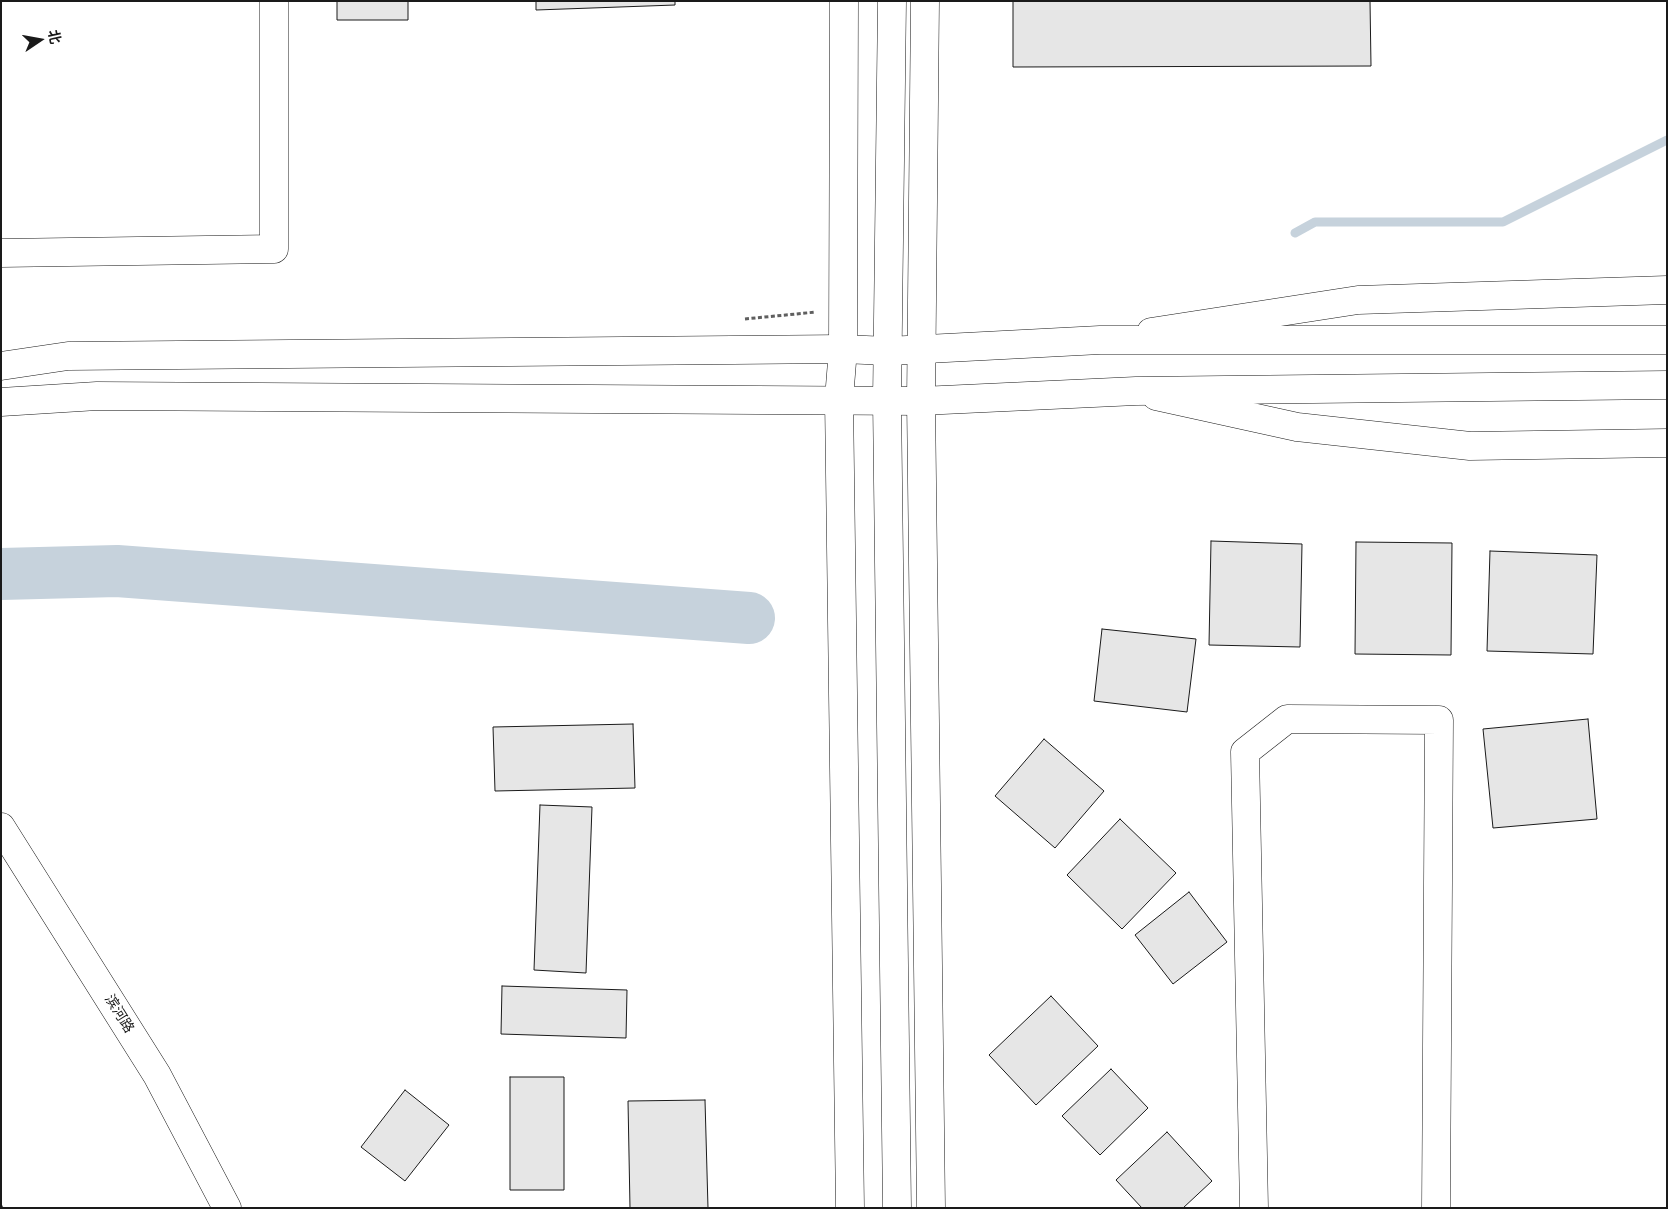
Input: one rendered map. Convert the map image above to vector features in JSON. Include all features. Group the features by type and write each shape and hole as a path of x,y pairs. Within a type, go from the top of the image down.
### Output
{"main road":[{"path":"1,253 274,249 274,1"},
{"path":"844,1 842,348 839,400 850,1208"},
{"path":"892,1 888,400 898,1208"},
{"path":"925,1 921,401 930,1208"},
{"path":"1100,340 1358,300 1667,290"},
{"path":"1,366 68,356 842,348 888,351 1100,340 1667,340"},
{"path":"1,402 97,396 921,401 1136,391 1667,385"},
{"path":"1136,391 1297,427 1470,446 1667,443"},
{"path":"1254,1208 1245,752 1287,718 1439,720 1436,1208"},
{"name":"滨河路","path":"1,827 157,1075 227,1208"}],"building":[{"path":"337,1 408,1 408,20 337,20"},
{"path":"536,1 675,1 675,5 536,10"},
{"path":"1013,1 1370,1 1371,66 1013,67"},
{"path":"1211,541 1302,544 1300,647 1209,645"},
{"path":"1356,542 1452,543 1451,655 1355,654"},
{"path":"1490,551 1597,555 1593,654 1487,651"},
{"path":"1102,629 1196,639 1187,712 1094,701"},
{"path":"1588,719 1597,819 1493,828 1483,729"},
{"path":"633,724 635,788 495,791 493,727"},
{"path":"1044,739 1104,791 1055,848 995,796"},
{"path":"540,805 592,807 586,973 534,970"},
{"path":"1120,819 1176,873 1122,929 1067,875"},
{"path":"1189,892 1227,942 1173,984 1135,935"},
{"path":"502,986 627,990 626,1038 501,1034"},
{"path":"1051,996 1098,1046 1036,1105 989,1055"},
{"path":"1111,1069 1148,1108 1100,1155 1062,1116"},
{"path":"510,1077 564,1077 564,1190 510,1190"},
{"path":"405,1090 449,1125 405,1181 361,1147"},
{"path":"705,1100 708,1208 630,1208 628,1101"},
{"path":"1167,1132 1212,1181 1183,1208 1142,1208 1116,1180"}],"waterway":[{"path":"1295,233 1315,222 1503,222 1667,140"},
{"path":"1,574 117,571 749,618"}]}
